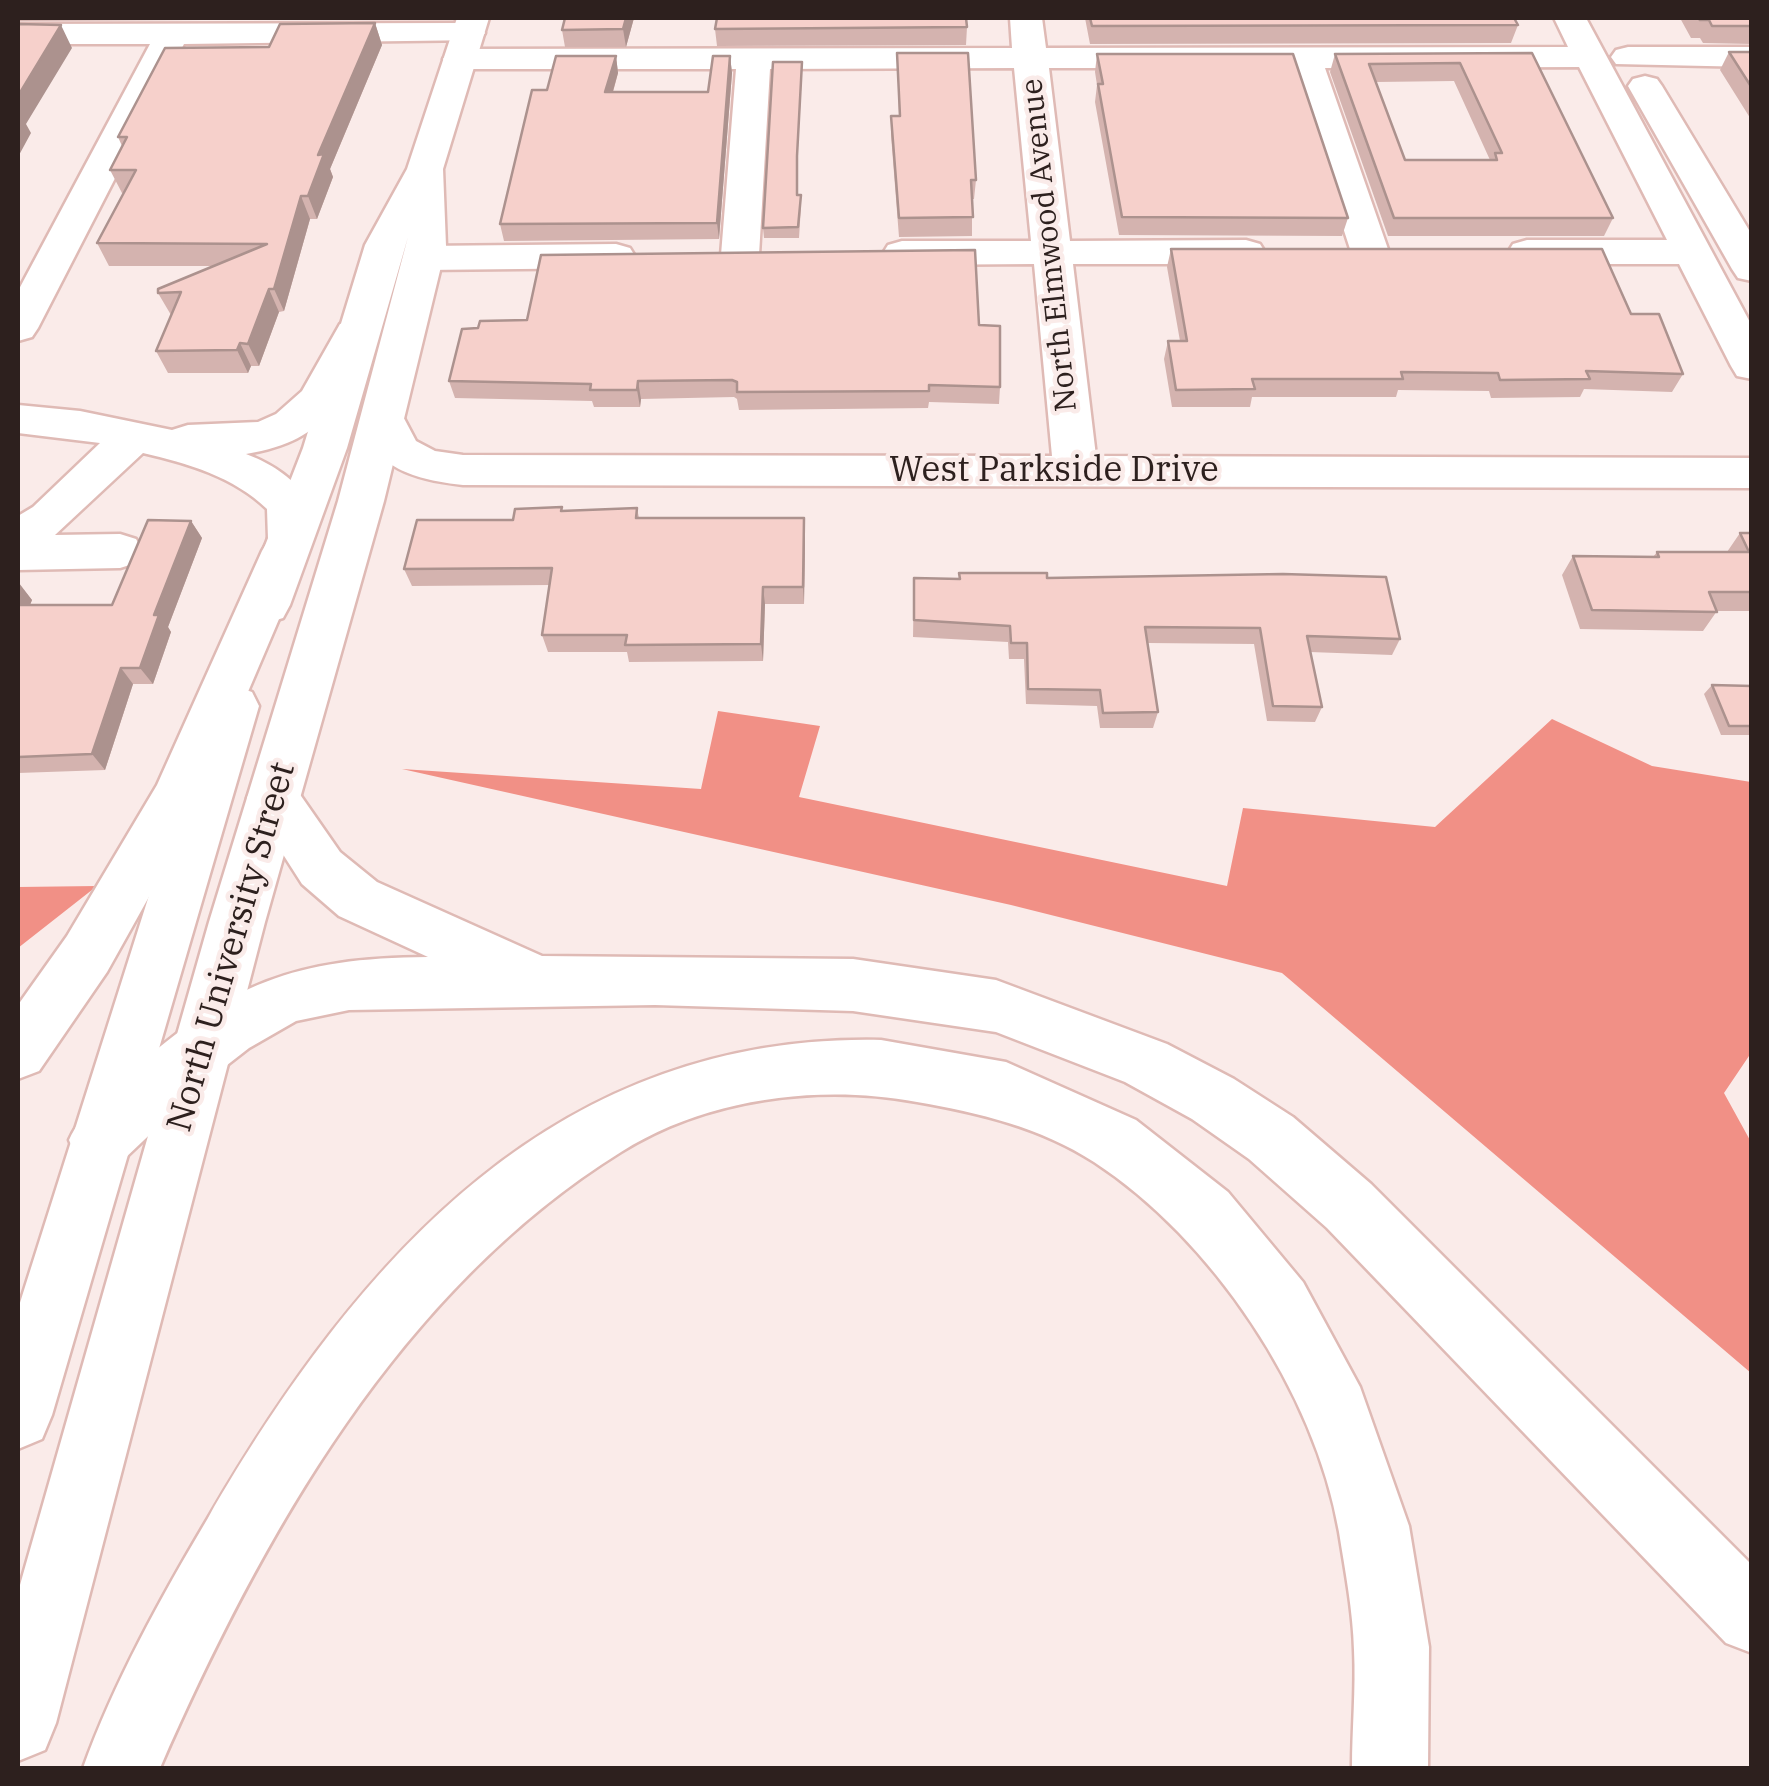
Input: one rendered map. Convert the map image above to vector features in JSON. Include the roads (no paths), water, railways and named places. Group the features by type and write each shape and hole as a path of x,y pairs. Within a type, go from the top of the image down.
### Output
{"main road":[{"name":"North Elmwood Avenue","path":"1026,18 1076,472"},
{"path":"1570,18 1752,366"},
{"path":"1606,18 1748,257"},
{"path":"18,34 467,36 754,58 1591,57"},
{"path":"18,328 172,34"},
{"name":"North University Street","path":"18,1415 100,1140 288,545 325,448 384,245 425,169 467,36"},
{"path":"1304,57 1372,252"},
{"path":"1628,57 1752,57"},
{"path":"740,254 754,58"},
{"name":"North University Street","path":"18,1723 203,1048 383,417 427,246 425,169"},
{"path":"856,253 1283,252"},
{"path":"1484,252 1692,252"},
{"path":"700,255 779,254"},
{"path":"424,258 661,256"},
{"path":"18,537 49,518 135,435 205,442 244,440 296,422 317,402 363,318"},
{"name":"West Parkside Drive","path":"383,417 392,445 417,461 463,470 1752,473"},
{"path":"18,419 86,424 135,435 260,477 288,504 288,545 180,794 87,954 18,1052"},
{"path":"18,552 120,551"},
{"path":"273,798 321,868 358,899 538,980"},
{"path":"100,1140 203,1048 263,1009 311,991 391,981 803,982 958,999 1052,1024 1184,1082 1271,1138 1349,1206 1752,1617"},
{"path":"121,1768 189,1619 267,1485 346,1371 416,1284 464,1236 538,1170 606,1127 647,1108 699,1087 748,1074 835,1066 926,1072 978,1082 1042,1104 1088,1126 1159,1172 1202,1206 1235,1243 1309,1351 1346,1432 1365,1486 1381,1551 1392,1651 1394,1716 1390,1768"}]}
